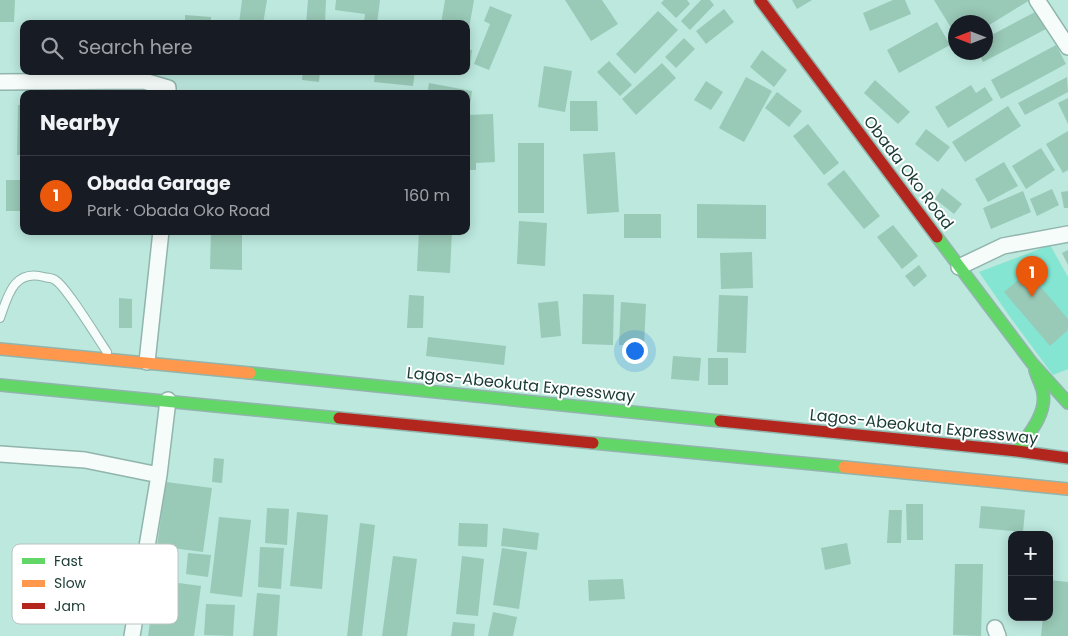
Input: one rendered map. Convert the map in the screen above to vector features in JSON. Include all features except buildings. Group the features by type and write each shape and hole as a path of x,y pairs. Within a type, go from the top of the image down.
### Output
{"main road":[{"name":"Obada Oko Road","path":"760,0 1032,363"},
{"name":"Lagos-Abeokuta Expressway","path":"0,349 147,362 1017,451 1068,458"},
{"path":"1032,363 1068,403"},
{"path":"1017,451 1028,436 1042,408 1043,394 1032,363"},
{"path":"0,385 168,400 1068,490"}],"street":[{"path":"1037,0 1068,47"},
{"path":"0,82 144,81 168,88 168,90"},
{"path":"959,266 1003,246 1068,234"},
{"path":"147,362 161,235"},
{"path":"147,544 168,400"},
{"path":"0,454 85,460 158,475"}],"lane":[{"path":"0,318 7,296 14,283 23,277 35,274 56,280 69,295 111,359"}],"green space":[{"path":"1050,245 1068,277 1068,369 1053,375 979,272"}],"traffic: fast":[{"path":"937,237 1032,363 1068,403"},
{"path":"1017,451 1036,424 1042,409 1042,387 1035,370"},
{"path":"250,373 720,421"},
{"path":"0,385 339,418"},
{"path":"593,443 844,467"}],"traffic: slow":[{"path":"0,349 250,373"},
{"path":"844,467 1068,489"}],"traffic: jam":[{"path":"760,0 937,237"},
{"path":"339,418 593,443"},
{"path":"720,421 1017,451 1068,458"}],"place":[{"name":"Obada Garage","path":"1032,297"}]}
